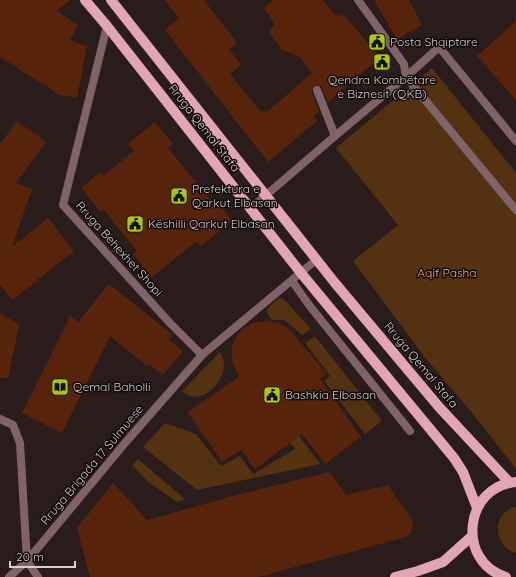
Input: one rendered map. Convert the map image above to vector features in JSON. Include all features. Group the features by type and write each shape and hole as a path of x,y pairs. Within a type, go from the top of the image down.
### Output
{"main road":[{"name":"Rruga Qemal Stafa","path":"85,0 301,273 454,458 463,472 477,508"},
{"name":"Rruga Qemal Stafa","path":"111,0 316,260 439,407 513,482"},
{"path":"504,577 492,570 482,560 475,549 472,536 472,521 477,508 486,496 497,488 513,482"},
{"path":"395,577 443,562 472,536"}],"street":[{"path":"358,0 404,64 406,77 516,210"},
{"name":"Rruga Behexhet Shopi","path":"107,26 63,205 169,322 202,355"},
{"path":"250,209 406,77 439,47 516,142"},
{"path":"317,90 335,136"},
{"path":"301,273 316,260"},
{"name":"Rruga Brigada 17 Sulmuese","path":"9,577 27,561 125,443 202,355 301,273"},
{"path":"292,281 309,305 410,431"},
{"path":"0,419 13,425 20,443 27,561 38,577"}],"green space":[{"name":"Aqif Pasha","path":"432,68 516,173 516,469 469,409 426,359 353,261 398,225 336,148"},
{"path":"279,298 284,299 311,329 302,335 286,321 272,320 267,310"},
{"path":"315,336 382,421 365,434 324,381 330,376 305,343"},
{"path":"220,352 224,360 223,369 215,386 208,393 199,396 191,396 182,391"},
{"path":"288,421 320,464 197,490 143,447 165,423 196,434 221,466 240,456 253,474 295,449 279,428"},
{"path":"138,459 185,499 177,502 147,481 132,465"},
{"path":"516,507 516,553 508,550 503,544 499,537 498,530 502,515 508,510"}],"building":[{"path":"0,0 70,0 57,11 78,25 70,40 87,46 77,98 57,94 43,83 42,84 0,57"},
{"path":"165,0 204,0 237,43 229,49 241,65 230,74 261,112 263,110 266,113 312,73 300,57 282,50 269,31 275,24 264,8 273,0 323,0 336,16 343,15 351,23 376,53 376,61 328,103 321,86 313,86 312,92 319,111 314,116 317,121 268,162 165,30 179,18"},
{"path":"374,0 409,0 422,25 397,39"},
{"path":"516,21 516,100 477,56"},
{"path":"17,121 46,142 16,183 32,189 12,247 48,218 74,251 12,300 0,285 0,144"},
{"name":"Prefektura e Qarkut Elbasan","path":"155,122 173,144 168,148 216,207 219,204 232,221 201,246 197,241 152,277 133,254 137,251 104,210 101,212 81,188 100,172 103,176 134,151 128,144"},
{"path":"109,284 173,335 169,340 183,351 163,375 149,364 148,367 110,336 62,433 22,413 70,316 78,322"},
{"path":"0,313 19,325 8,378 0,378"},
{"name":"Bashkia Elbasan","path":"267,321 279,323 290,330 326,373 320,379 361,437 325,464 302,434 255,469 241,450 222,462 188,412 239,377 232,360 232,347 236,337 242,329 252,323"},
{"path":"330,472 346,495 388,485 412,520 413,527 411,533 406,537 258,577 90,577 77,528 113,483 147,520 237,495"}],"place":[{"name":"Posta Shqiptare","path":"377,42"},
{"name":"Qendra Kombëtare e Biznesit (QKB)","path":"382,62"},
{"name":"Prefektura e Qarkut Elbasan","path":"179,196"},
{"name":"Këshilli Qarkut Elbasan","path":"135,224"},
{"name":"Qemal Baholli","path":"60,387"},
{"name":"Bashkia Elbasan","path":"272,395"}]}
